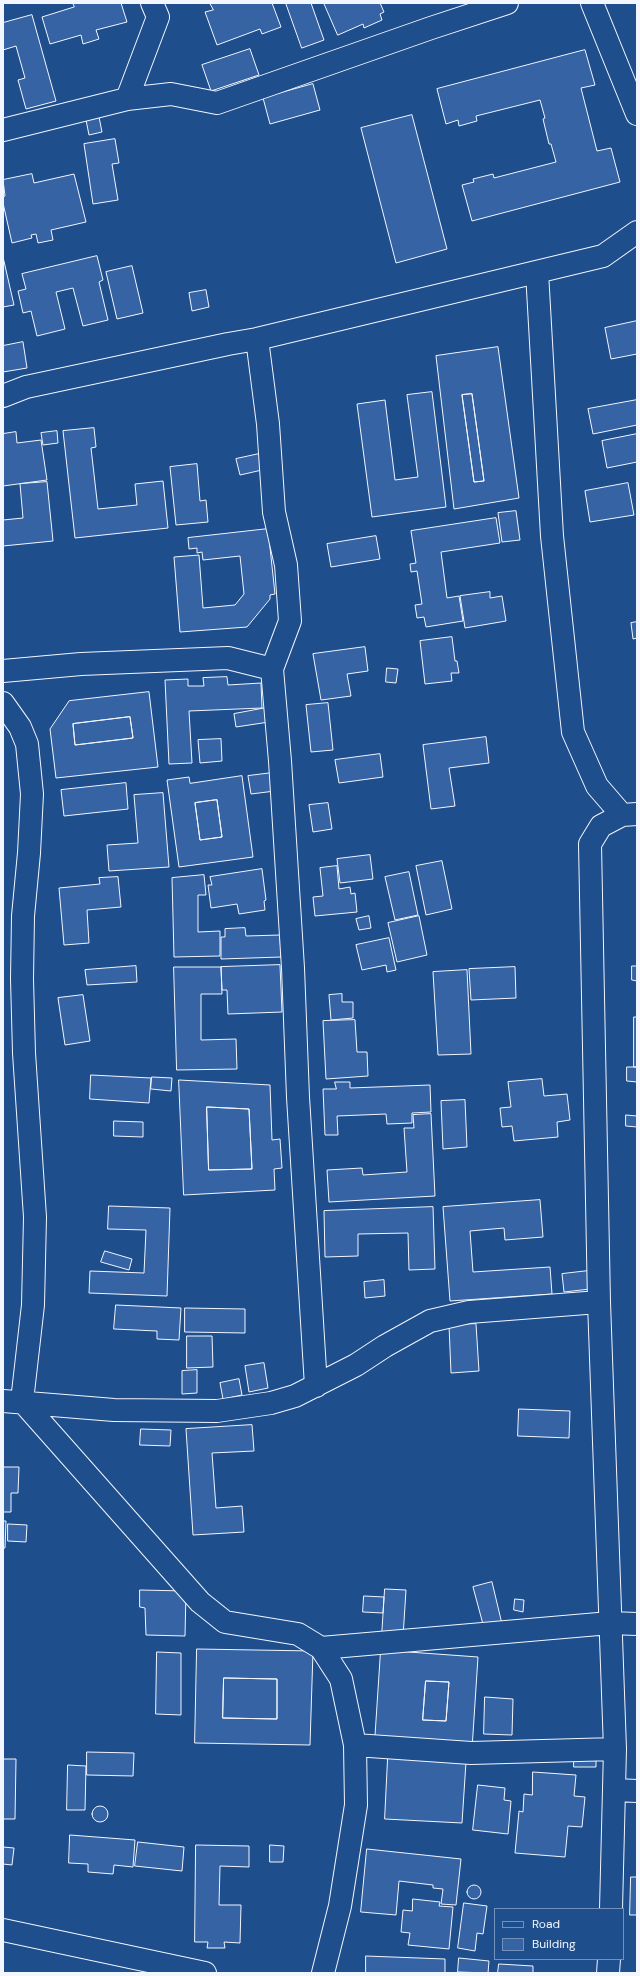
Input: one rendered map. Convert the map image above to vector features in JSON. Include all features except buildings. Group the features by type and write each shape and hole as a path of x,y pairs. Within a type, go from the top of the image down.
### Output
{"street":[{"path":"127,99 158,17 152,3"},
{"path":"3,130 127,99 171,94 217,103 507,3"},
{"path":"592,3 637,114"},
{"path":"3,396 26,387 220,345 257,339 603,256 637,232"},
{"path":"537,272 552,536 574,732 597,786 629,815 601,826 590,844 599,1302 615,1748 615,1790 610,1908"},
{"path":"257,339 268,424 274,512 286,565 290,620 272,669 280,761 293,968 298,1097 316,1386"},
{"path":"3,670 82,664 228,658 272,669"},
{"path":"3,703 20,727 27,744 32,794 30,853 23,916 22,979 24,1053 36,1216 33,1306 12,1401"},
{"path":"12,1401 114,1410 217,1411 271,1403 295,1396 316,1386 356,1365 384,1346 430,1321 469,1312 599,1302"},
{"path":"12,1401 200,1602 225,1622 298,1634 321,1648 342,1680 355,1745 356,1805 340,1906 324,1973"},
{"path":"321,1648 610,1623 637,1624"},
{"path":"355,1745 471,1753 615,1748"},
{"path":"615,1790 637,1791"},
{"path":"3,1930 205,1973"},
{"path":"608,1973 609,1960"}]}
